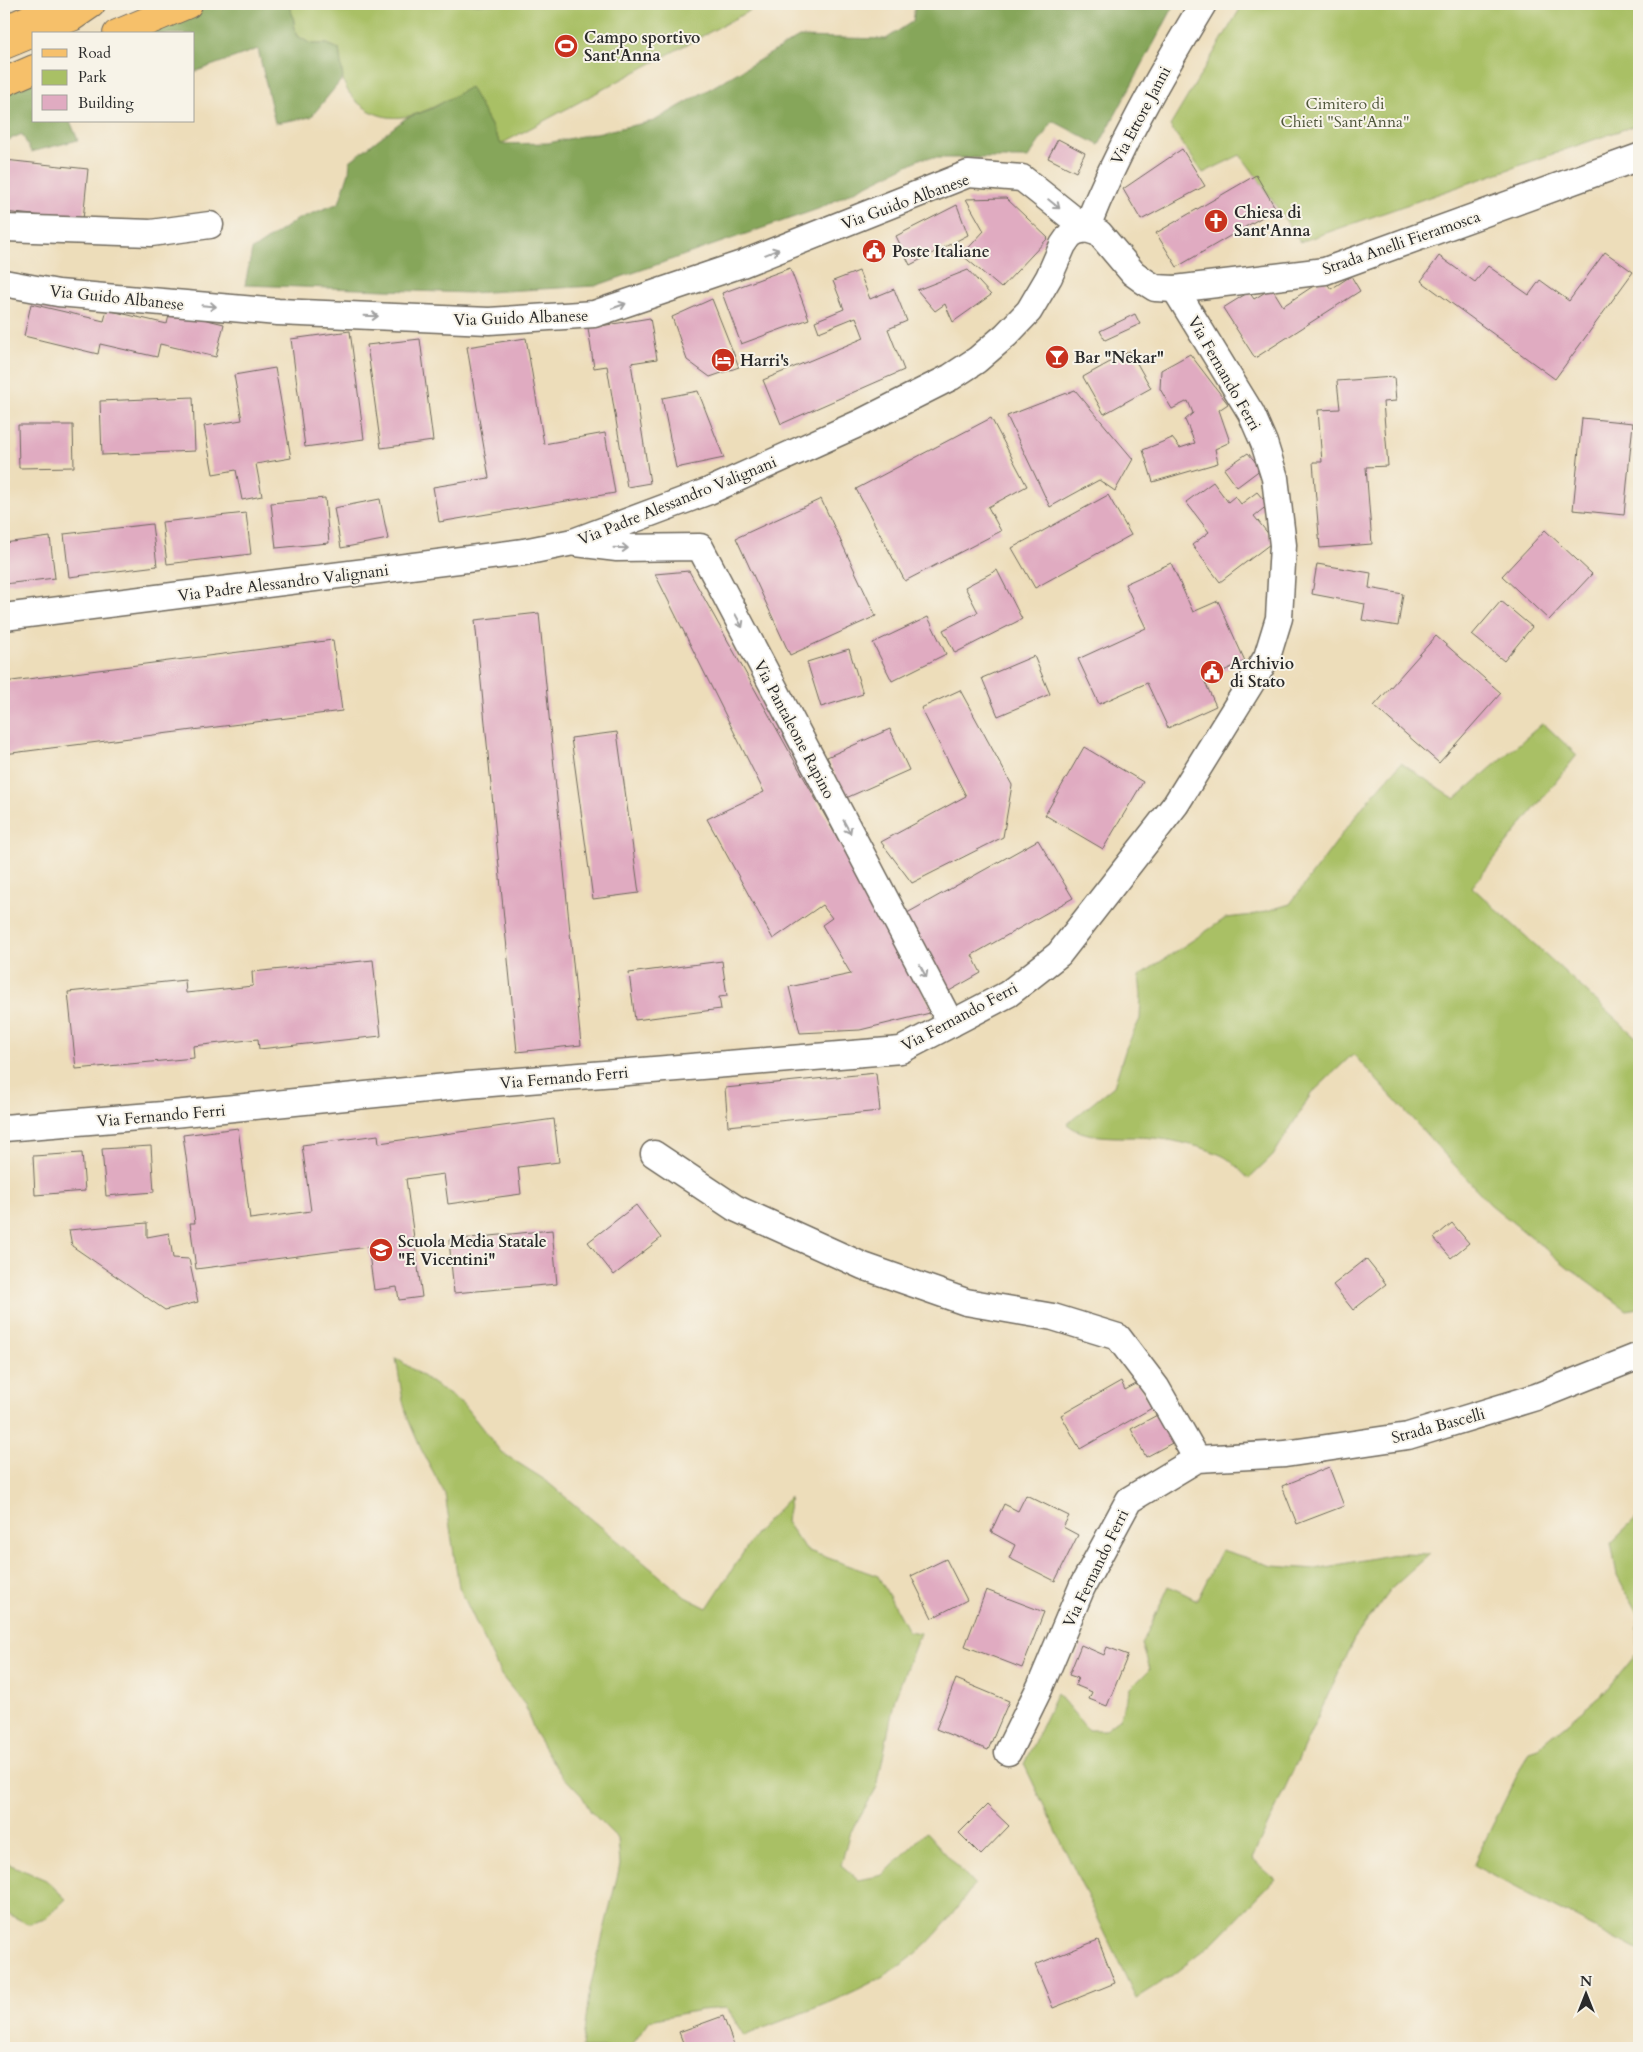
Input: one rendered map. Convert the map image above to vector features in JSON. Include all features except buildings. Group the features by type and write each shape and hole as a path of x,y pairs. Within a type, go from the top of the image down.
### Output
{"main road":[{"path":"4,30 29,19 49,4"},
{"path":"34,32 72,17 91,4"},
{"path":"110,32 139,4"},
{"path":"122,32 188,4"},
{"path":"4,44 32,33"},
{"path":"4,82 32,70"}],"street":[{"name":"Via Ettore Janni","path":"1086,229 1104,184 1142,106 1203,4"},
{"name":"Strada Anelli Fieramosca","path":"1165,288 1325,271 1639,157"},
{"name":"Via Guido Albanese","path":"4,283 58,293 278,312 489,321 594,314 742,264 968,174 1022,178 1086,229 1099,233 1133,273 1165,288"},
{"path":"4,228 151,233 210,225"},
{"name":"Via Padre Alessandro Valignani","path":"4,617 524,552 572,542 709,491 860,423 951,376 977,360 1006,335 1029,310 1049,277 1063,245 1070,235 1086,229"},
{"name":"Via Fernando Ferri","path":"4,1128 163,1115 467,1084 901,1050 1008,994 1059,954 1176,804 1267,657 1279,618 1283,545 1276,478 1264,443 1251,412 1165,288"},
{"name":"Via Pantaleone Rapino","path":"572,542 617,548 700,547 951,1024"},
{"path":"654,1154 735,1208 863,1266 966,1302 1053,1317 1118,1337 1156,1387 1197,1459"},
{"name":"Strada Bascelli","path":"1197,1459 1286,1454 1408,1436 1536,1397 1639,1356"},
{"name":"Via Fernando Ferri","path":"1008,1752 1040,1687 1082,1587 1129,1500 1197,1459"}],"green space":[{"path":"208,4 288,4 293,16 296,35 311,44 327,44 339,49 343,78 311,117 275,123 258,49 195,72 195,32 139,32"},
{"name":"Campo sportivo Sant'Anna","path":"288,4 762,4 501,144 470,88 434,107 408,116 396,118 370,111 354,99 346,88 342,75 339,49 327,44 311,44 296,35 293,16"},
{"path":"915,4 1175,4 1099,145 1053,121 1028,158 922,158 818,209 595,286 469,293 245,285 252,250 298,219 339,203 349,172 350,161 406,118 431,109 470,87 501,144 548,143 654,121 799,37 886,39 913,21"},
{"name":"Cimitero di Chieti \"Sant'Anna\"","path":"1243,4 1639,4 1639,124 1300,242 1240,155 1203,173 1170,126"},
{"path":"32,75 32,122 70,122 78,140 31,152 22,134 4,142 4,86"},
{"path":"1543,723 1577,755 1472,887 1639,1040 1639,1308 1627,1310 1569,1268 1490,1204 1353,1054 1311,1094 1273,1156 1249,1179 1227,1158 1198,1147 1153,1138 1097,1136 1076,1130 1067,1124 1114,1086 1126,1048 1140,1019 1141,994 1139,976 1226,918 1253,915 1290,904 1364,805 1401,763 1455,799"},
{"path":"396,1358 463,1404 501,1452 545,1480 685,1597 707,1608 756,1533 790,1497 786,1522 806,1550 878,1576 908,1631 920,1633 895,1698 877,1787 849,1835 841,1865 859,1880 883,1875 926,1832 974,1885 927,1944 908,1960 870,1983 829,2002 744,2036 727,2008 700,2010 650,2020 630,2048 582,2048 590,1988 620,1865 618,1839 591,1812 582,1796 559,1772 535,1733 525,1705 501,1675 459,1587 445,1494 421,1449 408,1419"},
{"path":"1639,1516 1639,1952 1473,1865 1529,1751 1538,1748 1606,1691 1638,1652 1638,1615 1617,1575 1611,1543"},
{"path":"1222,1550 1272,1566 1316,1569 1400,1553 1430,1554 1390,1590 1354,1639 1252,1859 1275,1879 1212,1944 1171,1976 1136,1998 1024,1764 1057,1693 1088,1730 1105,1730 1119,1719 1131,1688 1150,1669 1142,1644 1169,1586 1197,1600"},
{"path":"4,1862 46,1880 66,1899 45,1919 28,1924 4,1912"}],"place":[{"name":"Campo sportivo Sant'Anna","path":"566,46"},
{"name":"Chiesa di Sant'Anna","path":"1216,221"},
{"name":"Poste Italiane","path":"874,251"},
{"name":"Bar \"Nekar\"","path":"1057,357"},
{"name":"Harri's","path":"723,360"},
{"name":"Archivio di Stato","path":"1212,672"},
{"name":"Scuola Media Statale \"F. Vicentini\"","path":"381,1250"}]}
